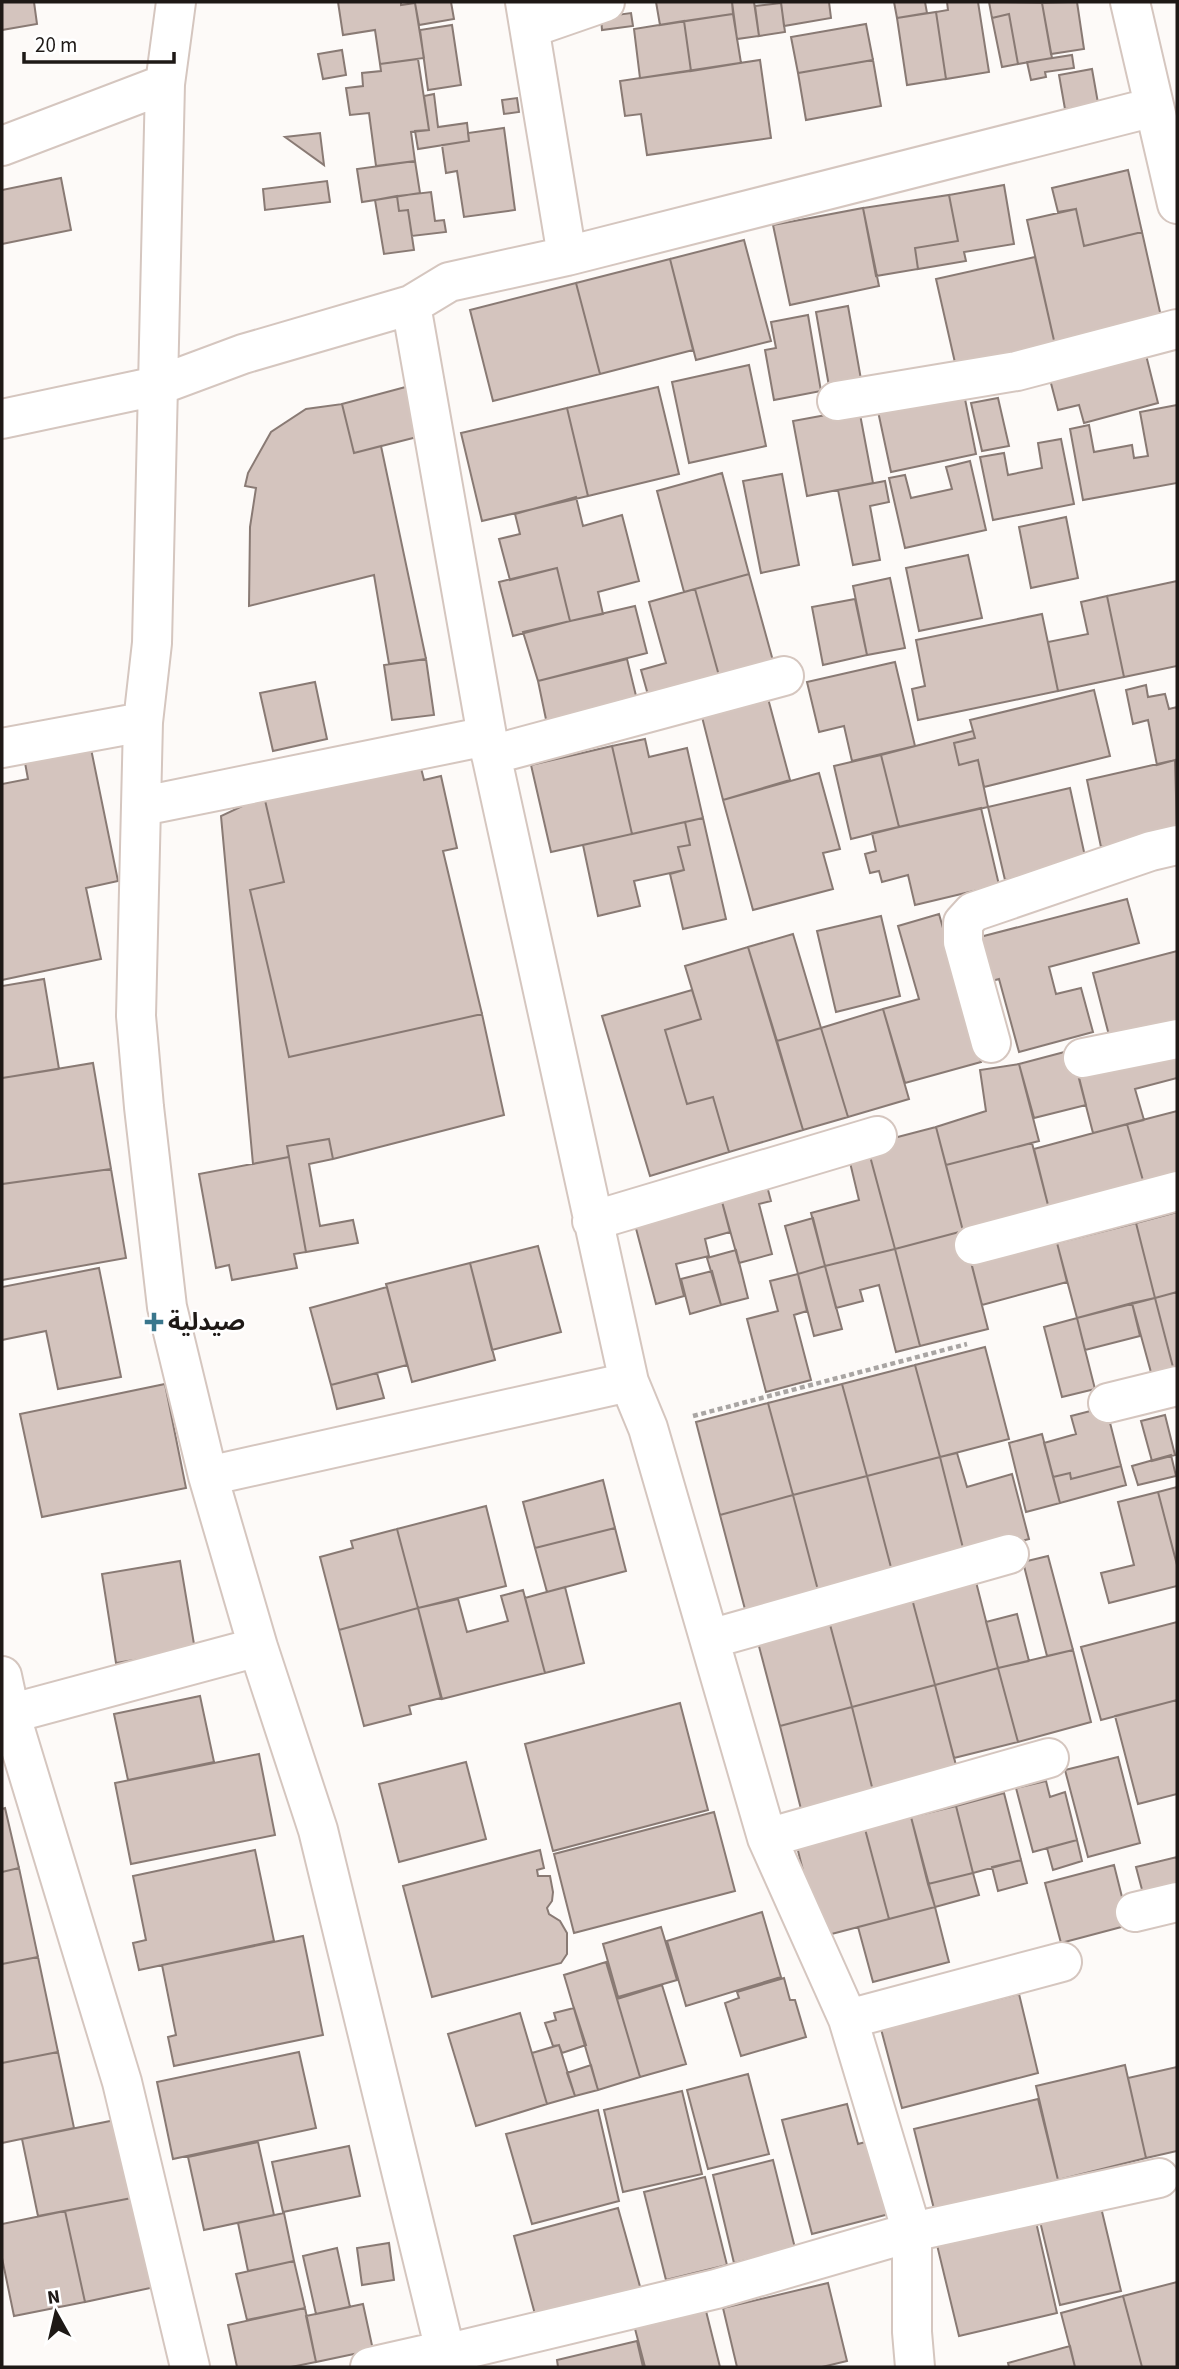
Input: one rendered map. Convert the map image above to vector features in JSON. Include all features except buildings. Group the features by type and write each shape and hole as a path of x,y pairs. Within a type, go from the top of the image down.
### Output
{"street":[{"path":"176,2 165,84 152,643 144,722 136,1016 167,1307 208,1476 258,1647 318,1830 447,2357"},
{"path":"567,256 527,15 605,2"},
{"path":"1130,2 1154,107 1170,145 1177,204"},
{"path":"2,146 165,84"},
{"path":"2,419 158,386 243,354 411,305 449,282 567,256 1154,107"},
{"path":"411,305 489,746 629,1382 648,1428 767,1838 848,2019 912,2232 912,2332 915,2367"},
{"path":"837,401 1017,370 1177,329"},
{"path":"142,806 489,746 784,676"},
{"path":"2,748 144,722"},
{"path":"991,1043 962,942 963,923 973,912 1151,851 1177,845"},
{"path":"1083,1058 1177,1039"},
{"path":"592,1221 877,1136"},
{"path":"974,1245 1177,1191"},
{"path":"208,1476 629,1382"},
{"path":"1108,1403 1177,1386"},
{"path":"710,1639 1009,1554"},
{"path":"6,1715 258,1647"},
{"path":"2,1676 6,1715 122,2082 190,2367"},
{"path":"767,1838 1049,1758"},
{"path":"1135,1912 1177,1902"},
{"path":"848,2019 1062,1962"},
{"path":"370,2367 447,2357 716,2289 912,2232 1159,2178"}],"path":[{"path":"648,1428 967,1344"}],"place":[{"name":"صيدلية","path":"154,1322"}]}
